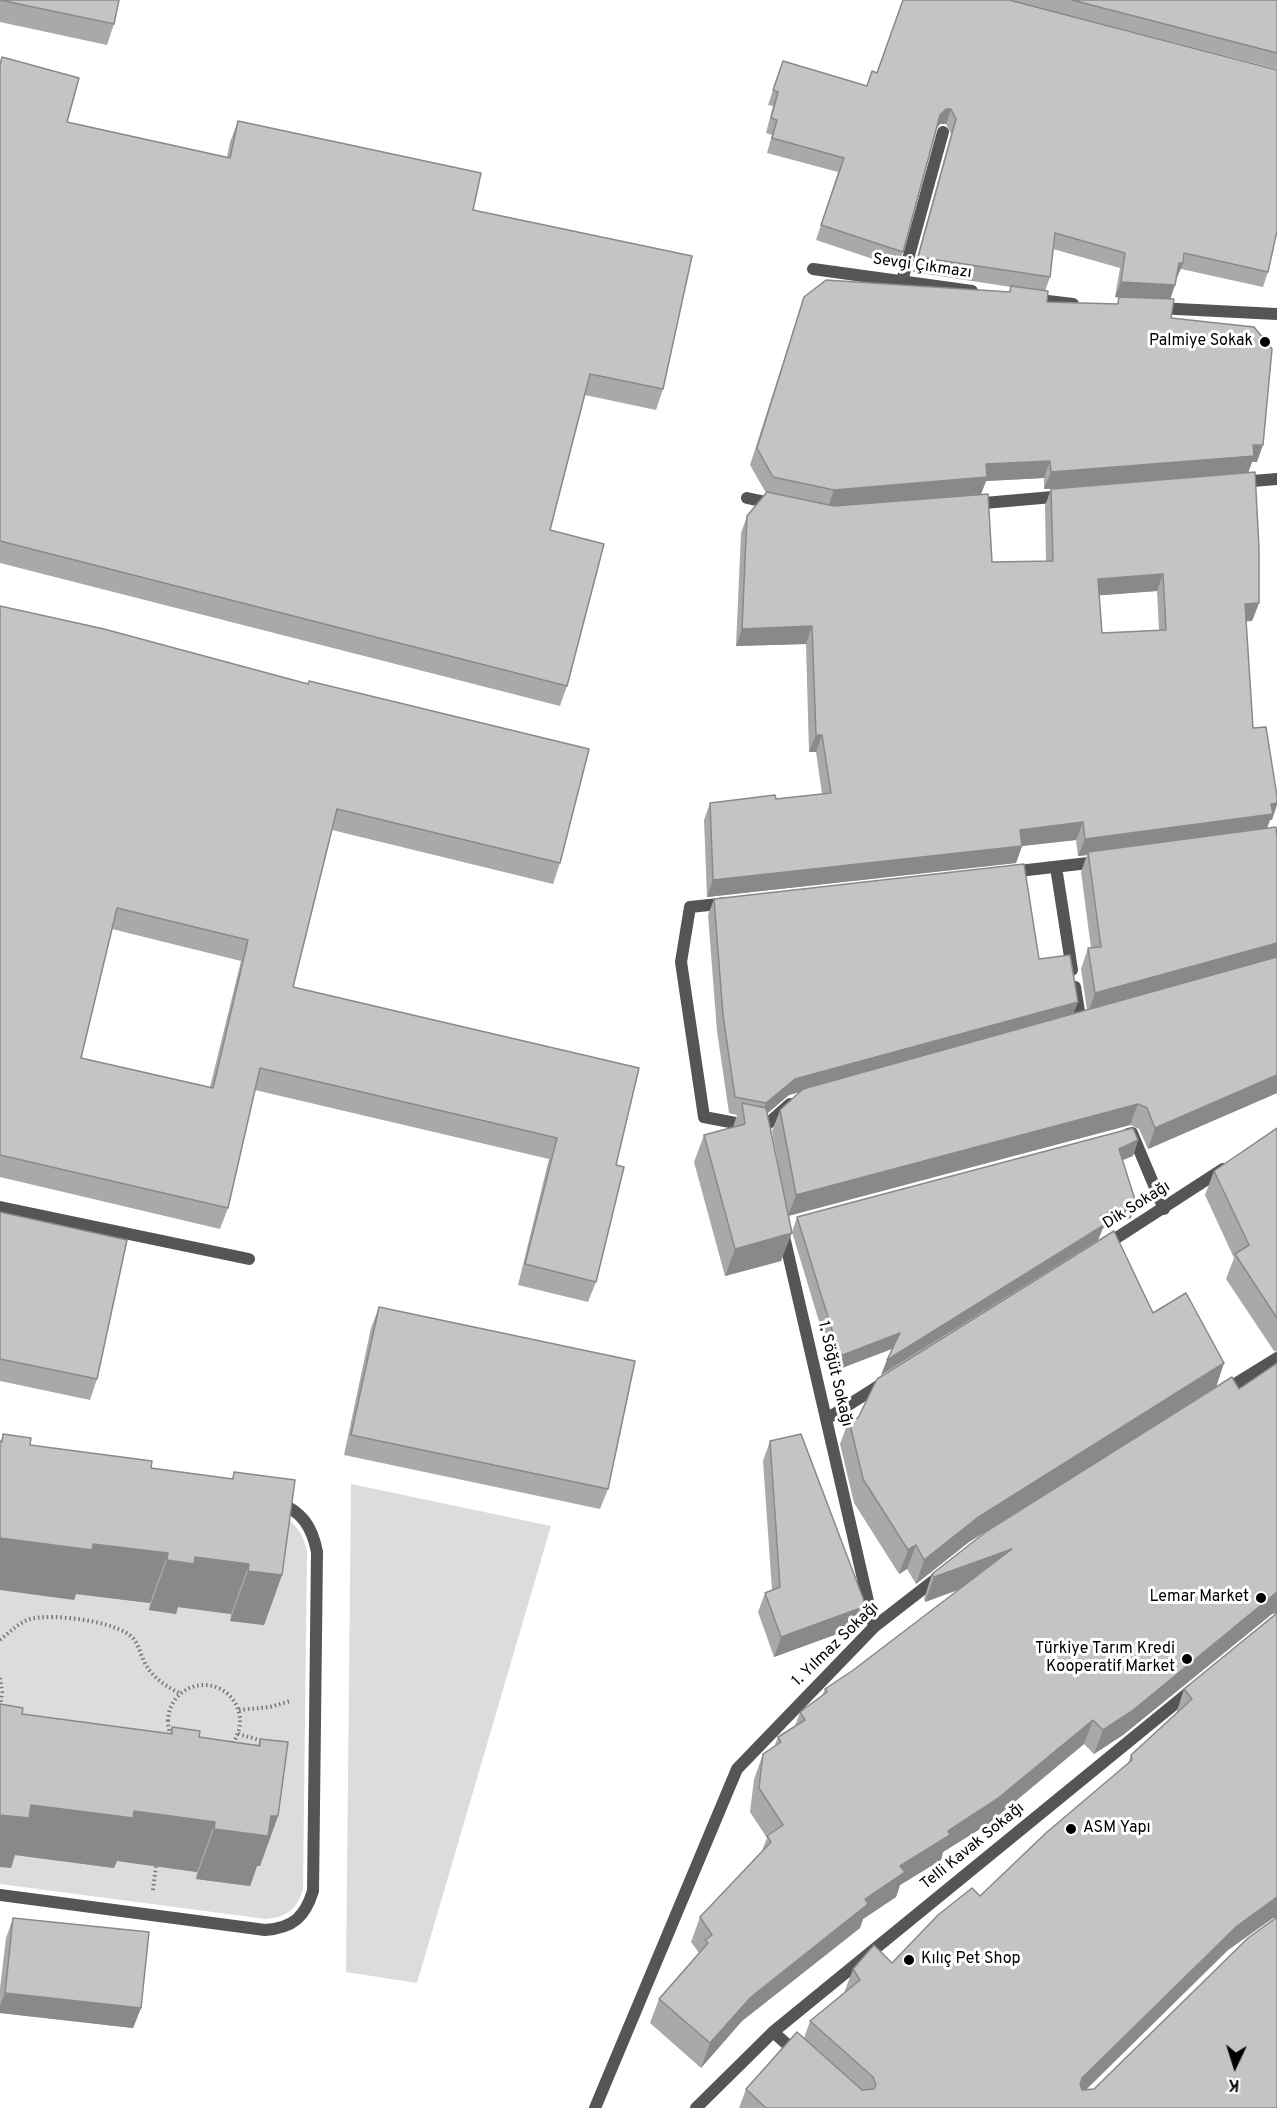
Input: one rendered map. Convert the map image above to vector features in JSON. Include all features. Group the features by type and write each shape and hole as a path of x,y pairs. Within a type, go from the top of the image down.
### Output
{"street":[{"path":"902,281 943,132"},
{"name":"Sevgi Çıkmazı","path":"813,269 984,292"},
{"path":"1019,297 1090,305"},
{"path":"1148,308 1277,314"},
{"path":"1230,483 1277,479"},
{"path":"957,505 1076,495"},
{"path":"747,498 792,508"},
{"path":"997,874 1114,860"},
{"path":"1056,867 1081,1023"},
{"path":"737,902 690,907 681,962 704,1118 764,1134 791,1103 802,1100"},
{"path":"1120,1136 1132,1133 1164,1209"},
{"name":"Dik Sokağı","path":"1092,1254 1230,1165"},
{"path":"0,1207 249,1258"},
{"name":"1. Söğüt Sokağı","path":"785,1221 874,1627"},
{"path":"1206,1402 1277,1358"},
{"path":"828,1418 899,1373"},
{"path":"0,1895 266,1930 282,1928 296,1922 308,1908 313,1891 317,1552 313,1534 306,1520 293,1508 267,1500"},
{"name":"1. Yılmaz Sokağı","path":"595,2108 737,1769 874,1627 956,1563"},
{"name":"Telli Kavak Sokağı","path":"696,2108 773,2032 1204,1680"},
{"path":"773,2032 808,2062"}],"path":[{"path":"0,1640 21,1623 40,1617 110,1625 123,1630 133,1639 150,1671 158,1680 179,1693"},
{"path":"0,1678 2,1692 0,1707"},
{"path":"239,1710 280,1704 298,1696 315,1683"},
{"path":"213,1685 229,1695 239,1710 241,1722 238,1734 226,1749 209,1757 197,1757 177,1746 167,1724 172,1702 179,1693 189,1687 213,1685"},
{"path":"238,1734 269,1744"}],"shaded area":[{"path":"0,1453 287,1518 295,1525 307,1552 303,1890 290,1911 266,1919 0,1884"},
{"path":"351,1484 551,1526 417,1983 346,1972"}],"building":[{"path":"0,0 119,0 114,24"},
{"path":"903,0 1009,0 1277,70 1277,231 1268,272 1184,253 1183,263 1179,263 1175,285 1121,282 1125,253 1055,233 1050,277 918,257 956,119 951,109 946,109 940,115 903,252 821,225 844,158 772,138 777,120 771,118 778,92 773,90 783,61 867,86 872,71 877,73"},
{"path":"1072,0 1277,0 1277,53"},
{"path":"2,57 79,78 67,122 230,158 238,121 481,173 473,210 692,256 663,389 590,374 550,530 604,544 567,686 0,541 0,65"},
{"path":"826,280 1010,292 1011,286 1048,291 1047,302 1118,304 1119,297 1174,299 1171,318 1254,327 1272,349 1263,445 1253,445 1254,456 1051,472 1050,461 986,464 987,477 834,490 773,477 757,448 804,297"},
{"path":"1255,472 1259,603 1245,604 1253,728 1266,727 1277,796 1277,803 1271,804 1273,814 1085,839 1083,822 1020,830 1022,846 713,880 710,803 775,795 776,799 831,793 822,735 816,735 812,626 742,629 747,516 767,492 834,506 988,494 992,562 1053,561 1051,489","holes":["1163,574 1166,630 1102,633 1098,579"]},
{"path":"0,606 104,629 308,684 309,681 589,749 560,863 337,809 293,987 639,1068 616,1165 624,1167 596,1282 525,1264 557,1138 260,1068 228,1208 0,1155","holes":["117,908 248,940 213,1088 81,1058"]},
{"path":"1276,827 1277,943 1095,993 1088,948 1101,947 1088,852"},
{"path":"1024,864 1039,959 1070,955 1078,1002 795,1079 766,1103 735,1097 723,1015 714,899"},
{"path":"1277,957 1277,1075 1155,1128 1147,1108 1138,1104 796,1195 780,1110 803,1089"},
{"path":"742,1103 766,1108 792,1233 735,1249 704,1135 745,1124"},
{"path":"1133,1128 1138,1140 1119,1149 1136,1203 1100,1216 1104,1225 887,1360 900,1333 840,1356 797,1217"},
{"path":"1277,1128 1277,1318 1235,1254 1249,1245 1214,1171"},
{"path":"0,1212 127,1240 97,1379 0,1359"},
{"path":"1114,1231 1153,1313 1186,1293 1224,1363 977,1518 924,1560 916,1545 908,1550 863,1479 849,1420 858,1418 877,1379"},
{"path":"379,1307 635,1361 608,1489 351,1435"},
{"path":"1277,1363 1277,1592 1132,1711 1103,1730 1093,1720 997,1799 948,1831 950,1835 900,1866 905,1872 865,1899 868,1904 751,1997 710,2043 659,1999 708,1943 705,1940 712,1935 700,1917 771,1842 767,1836 783,1825 759,1788 763,1754 781,1742 778,1737 805,1720 800,1712 827,1692 825,1689 1012,1549 934,1577 932,1574 987,1531 1232,1377 1239,1389"},
{"path":"3,1434 31,1438 30,1445 152,1461 151,1468 233,1479 234,1472 295,1480 282,1575 248,1571 249,1564 195,1557 194,1564 167,1560 168,1553 93,1544 92,1550 0,1538 0,1441 2,1442"},
{"path":"801,1434 866,1606 781,1637 765,1593 780,1587 770,1441"},
{"path":"1277,1613 1277,1897 1237,1926 1082,2078 1080,2085 1082,2090 1094,2089 1248,1938 1277,1917 1277,2108 766,2108 746,2089 797,2032 862,2090 874,2089 876,2085 873,2077 810,2021 860,1980 853,1969 874,1945 892,1963 938,1915 972,1888 980,1896 1047,1832 1132,1760 1131,1755 1192,1699 1184,1689"},
{"path":"0,1704 23,1708 22,1714 172,1734 172,1727 200,1731 199,1737 260,1746 260,1739 288,1742 278,1816 271,1816 268,1836 214,1829 215,1822 134,1811 133,1818 31,1805 29,1818 0,1815"},
{"path":"13,1918 149,1932 141,2008 5,1993"}],"place":[{"name":"Palmiye Sokak","path":"1265,342"},
{"name":"Lemar Market","path":"1261,1598"},
{"name":"Türkiye Tarım Kredi Kooperatif Market","path":"1187,1659"},
{"name":"ASM Yapı","path":"1071,1829"},
{"name":"Kılıç Pet Shop","path":"909,1960"}]}
